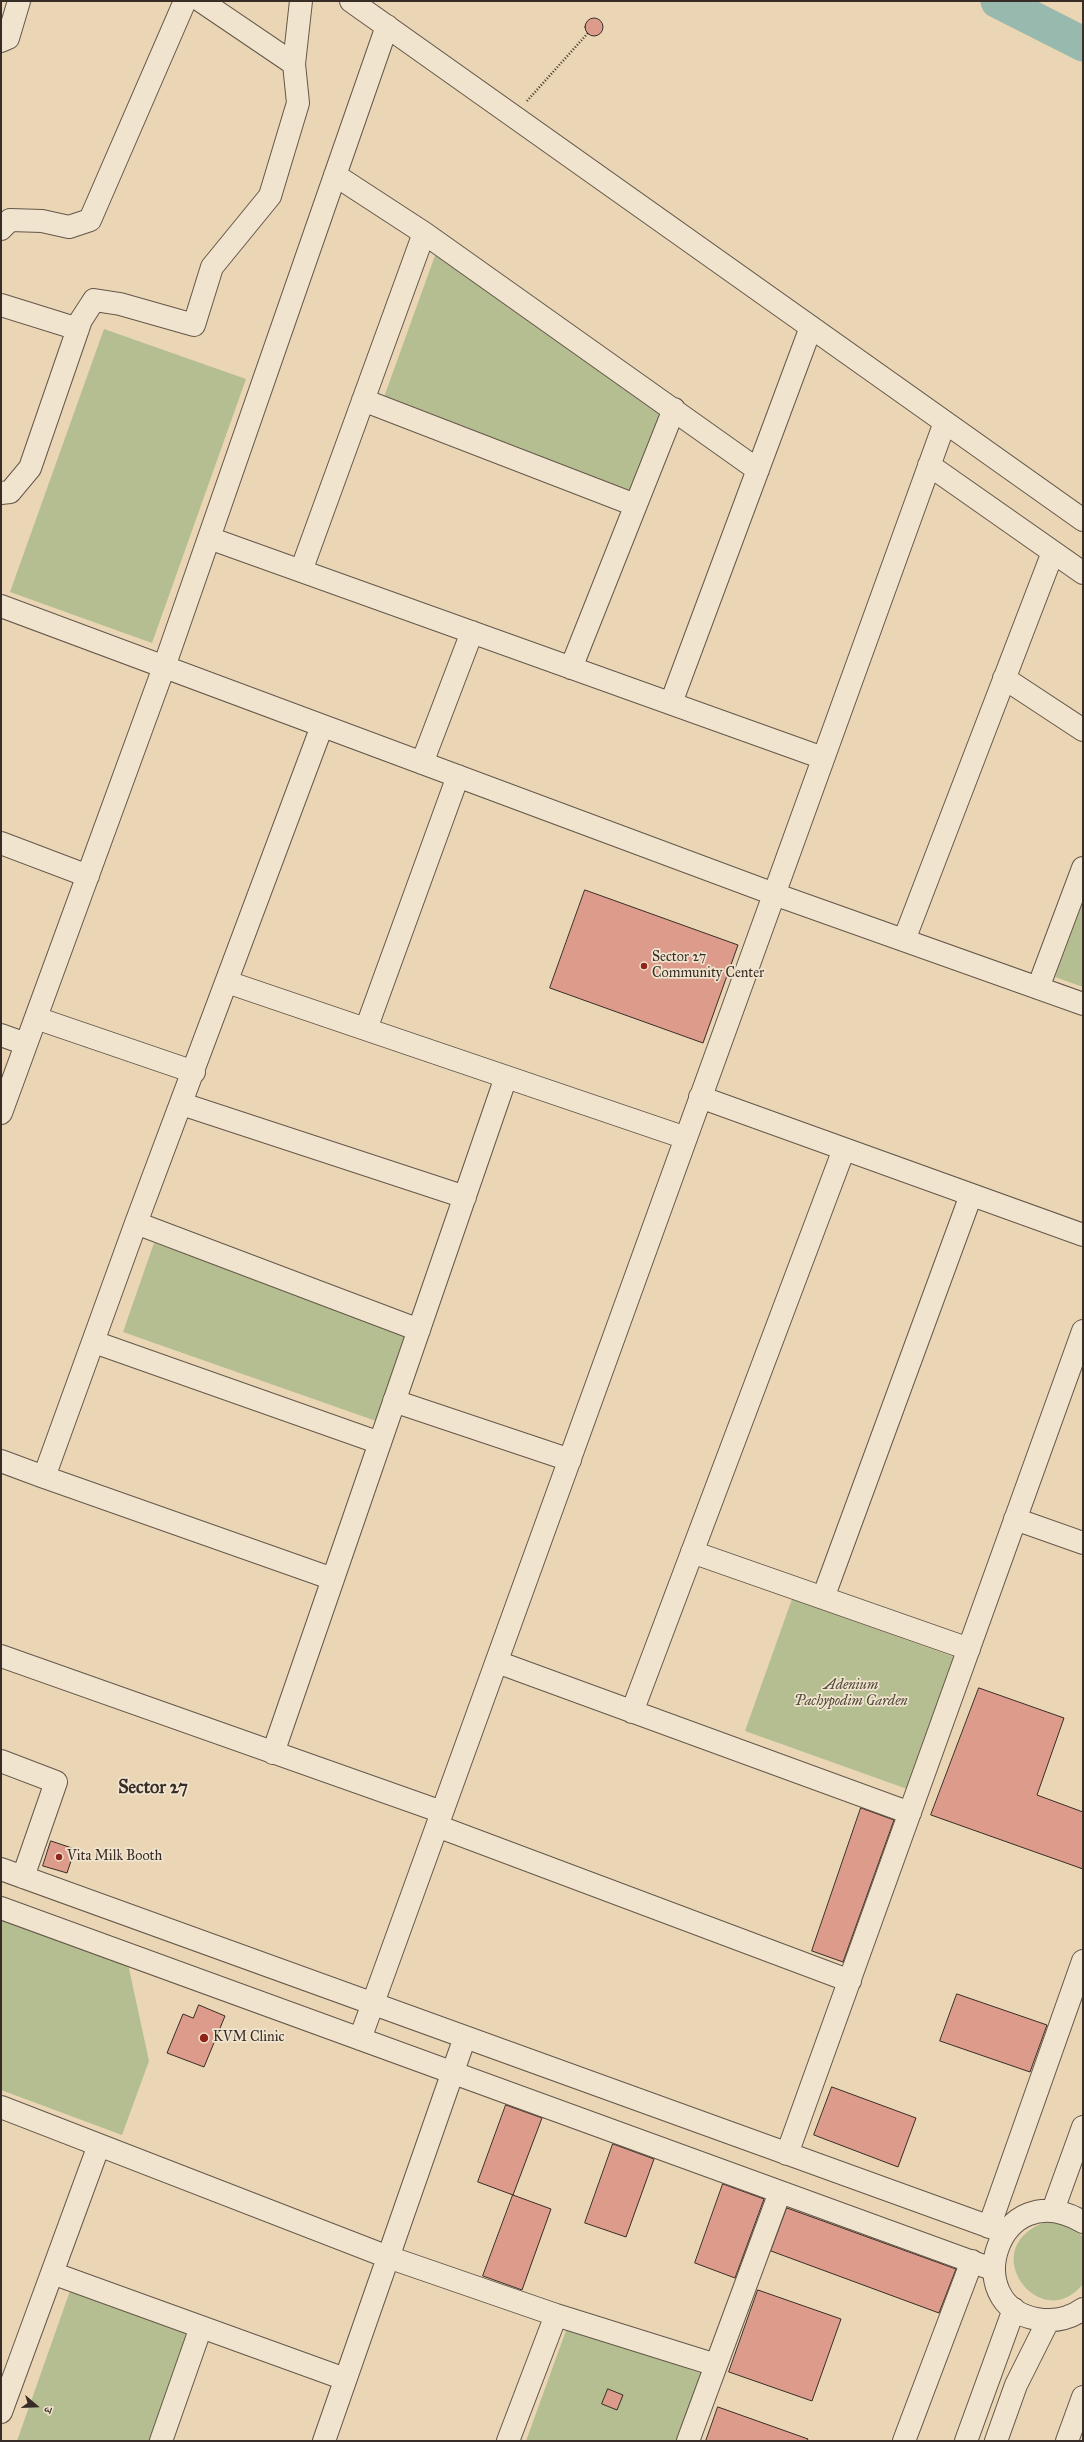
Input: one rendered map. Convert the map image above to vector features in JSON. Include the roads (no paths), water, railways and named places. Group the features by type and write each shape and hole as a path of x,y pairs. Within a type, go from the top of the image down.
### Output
{"street":[{"path":"1,41 8,38 19,1"},
{"path":"1,229 10,220 42,221 69,227 90,220 185,1"},
{"path":"201,1 294,64"},
{"path":"1,494 10,492 30,468 81,320 94,300 120,304 194,325 212,267 270,196 298,103 294,64 301,1"},
{"path":"351,1 1083,520"},
{"path":"1,1113 164,667 387,26"},
{"path":"335,175 424,233 758,470"},
{"path":"302,571 424,233"},
{"path":"1,305 78,329"},
{"path":"671,703 811,327"},
{"path":"363,400 635,505"},
{"path":"571,668 674,409"},
{"path":"360,2039 945,422"},
{"path":"929,465 1083,573"},
{"path":"209,538 823,758"},
{"path":"904,940 1053,552"},
{"path":"1,606 774,894 1083,1004"},
{"path":"422,763 472,632"},
{"path":"1004,678 1083,730"},
{"path":"44,1477 136,1223 194,1072 322,726"},
{"path":"366,1029 458,776"},
{"path":"1,844 88,876"},
{"path":"1038,988 1083,868"},
{"path":"227,982 686,1138"},
{"path":"36,1018 194,1072"},
{"path":"1,1035 26,1044"},
{"path":"274,1752 506,1077"},
{"path":"700,1097 1083,1235"},
{"path":"182,1104 465,1197"},
{"path":"632,1712 844,1149"},
{"path":"823,1598 971,1195"},
{"path":"136,1223 419,1330"},
{"path":"787,2154 1083,1331"},
{"path":"94,1342 380,1443"},
{"path":"394,1401 570,1460"},
{"path":"1,1462 333,1579"},
{"path":"1016,1519 1083,1543"},
{"path":"692,1552 969,1649"},
{"path":"1,1656 274,1752 440,1819 850,1980"},
{"path":"497,1662 910,1814"},
{"path":"1,1761 56,1782 23,1877"},
{"path":"1,1869 997,2229 1035,2212 1053,2210 1069,2214 1083,2222"},
{"path":"1,1908 972,2261 989,2268 994,2272"},
{"path":"1083,1961 997,2229 994,2272 997,2286 1004,2298 1014,2309 1030,2318 1048,2321 1063,2319 1083,2309"},
{"path":"324,2441 465,2037"},
{"path":"3,2112 99,2145 388,2257 556,2315 716,2365"},
{"path":"1053,2210 1083,2127"},
{"path":"1,2412 99,2145"},
{"path":"688,2441 780,2192"},
{"path":"904,2441 972,2261"},
{"path":"52,2273 345,2380"},
{"path":"966,2441 1014,2309"},
{"path":"508,2441 556,2315"},
{"path":"996,2441 1016,2385 1048,2321"},
{"path":"161,2441 201,2327"},
{"path":"1067,2441 1083,2397"}],"waterway":[{"path":"998,1 1083,44"}],"place":[{"name":"Sector 27 Community Center","path":"644,966"},
{"name":"Vita Milk Booth","path":"59,1857"},
{"name":"KVM Clinic","path":"204,2038"}],"district":[{"name":"Sector 27","path":"153,1789"}],"park label":[{"name":"Adenium Pachypodim Garden","path":"851,1694"}]}
